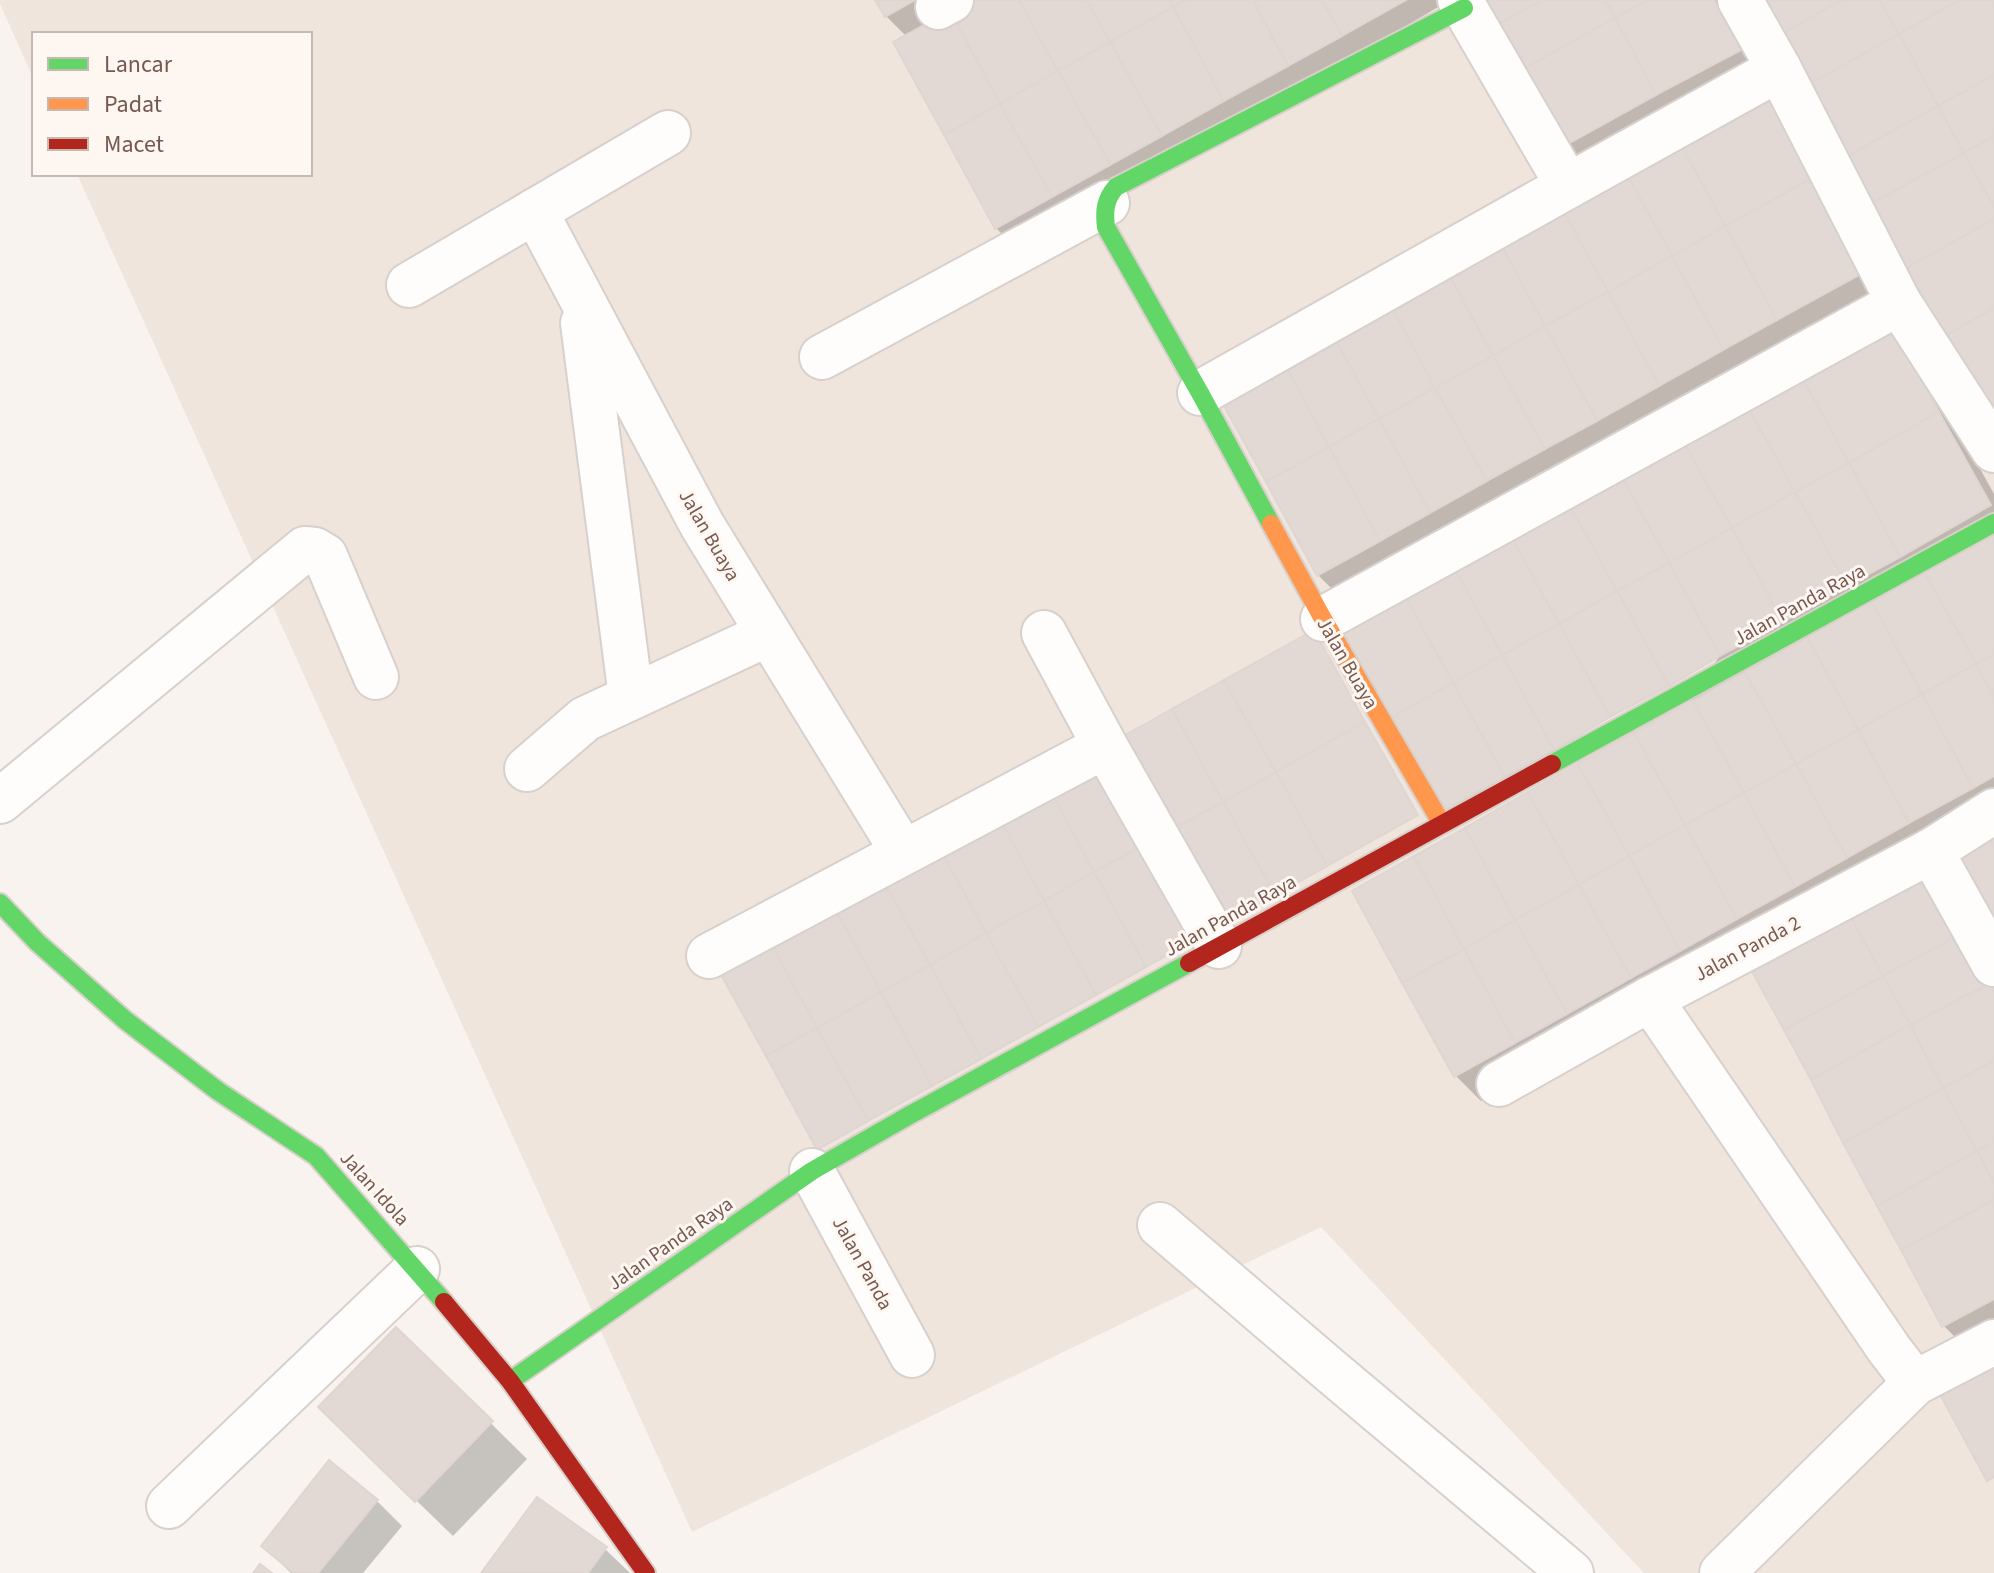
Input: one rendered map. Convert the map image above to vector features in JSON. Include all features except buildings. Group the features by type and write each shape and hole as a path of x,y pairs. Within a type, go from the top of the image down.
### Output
{"street":[{"path":"1740,0 1779,69 1899,303 1994,450"},
{"path":"822,357 1107,203 1116,187 1462,4 1568,186"},
{"path":"1200,393 1779,69"},
{"path":"409,285 668,133"},
{"name":"Jalan Buaya","path":"1107,203 1103,216 1106,227 1323,619 1442,824"},
{"name":"Jalan Buaya","path":"535,211 702,525 898,844 898,852"},
{"path":"579,295 631,697"},
{"path":"1323,619 1899,303"},
{"name":"Jalan Panda Raya","path":"510,1381 812,1171 1994,523"},
{"path":"0,801 305,549 325,556 376,677"},
{"path":"1044,633 1219,946"},
{"path":"527,769 585,719 768,634"},
{"path":"709,956 898,852 1105,746"},
{"name":"Jalan Panda 2","path":"1499,1084 1650,999 1931,851 1994,811"},
{"path":"1931,851 1994,964"},
{"name":"Jalan Idola","path":"0,903 37,942 125,1020 218,1091 316,1156 417,1269 510,1381 646,1573"},
{"path":"1650,999 1915,1383"},
{"name":"Jalan Panda","path":"812,1171 912,1355"},
{"path":"1160,1225 1571,1573"},
{"path":"169,1506 417,1269"},
{"path":"1722,1573 1915,1383 1994,1342"}],"shaded area":[{"path":"0,0 1994,0 1994,1573 1644,1573 1321,1227 692,1532 78,176 312,176 312,32 32,32 32,76"}],"traffic: fast":[{"path":"1271,524 1106,227 1107,201 1116,187 1464,8"},
{"path":"1552,764 1994,523"},
{"path":"0,903 37,942 125,1020 218,1091 316,1156 444,1302"},
{"path":"510,1381 812,1171 1189,963"}],"traffic: slow":[{"path":"1271,524 1442,824"}],"traffic: jam":[{"path":"1189,963 1552,764"},
{"path":"444,1302 510,1381 646,1573"}]}
